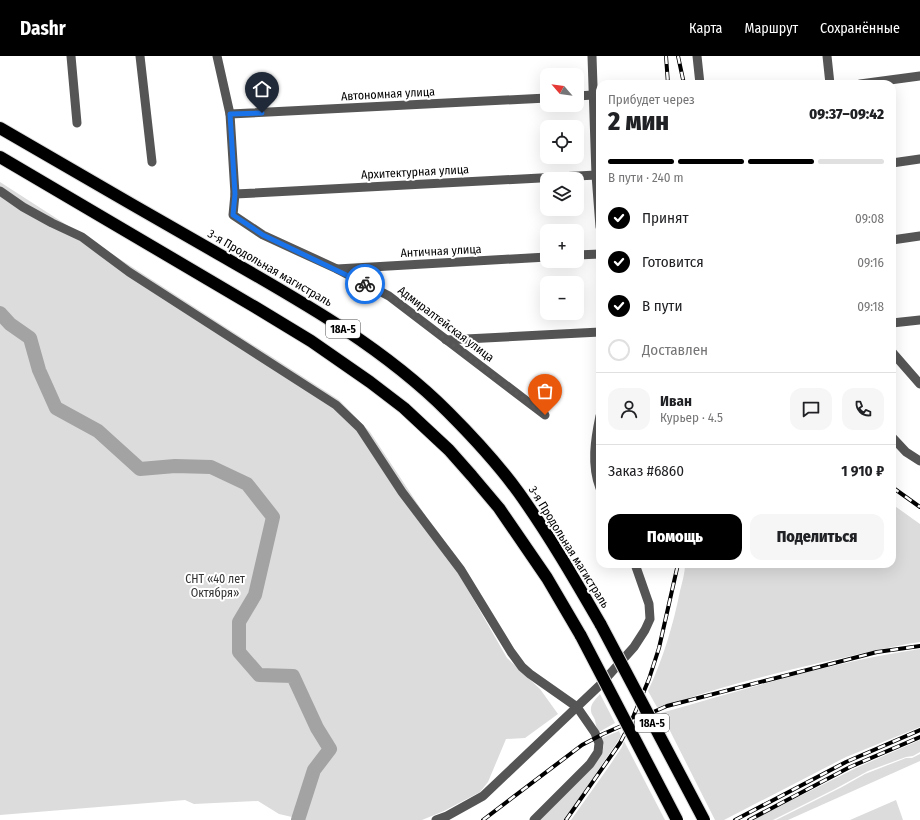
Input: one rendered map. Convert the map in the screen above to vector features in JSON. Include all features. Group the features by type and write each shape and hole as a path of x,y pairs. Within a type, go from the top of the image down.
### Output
{"highway":[{"name":"3-я Продольная магистраль","path":"0,128 263,279 356,336 388,359 422,387 467,431 492,459 518,492 565,563 601,625 704,820"},
{"name":"18А-5","path":"0,157 311,341 404,408 453,455 499,508 547,578 581,636 677,820"}],"street":[{"path":"71,56 77,123"},
{"path":"140,56 152,162"},
{"name":"Адмиралтейская улица","path":"217,56 230,114 235,194 233,215 263,235 337,269 389,296 545,415"},
{"path":"592,56 596,175"},
{"path":"696,56 699,80"},
{"path":"827,56 830,80"},
{"path":"890,80 920,76"},
{"path":"584,96 593,95"},
{"name":"Автономная улица","path":"230,114 540,98"},
{"path":"896,162 920,159"},
{"name":"Архитектурная улица","path":"235,194 596,175"},
{"path":"0,191 23,207 82,237 129,272 336,405 360,428 402,492 461,570 511,652 522,667 577,707 595,733 599,743 598,752 590,764 534,820"},
{"path":"896,239 920,236"},
{"path":"584,255 596,254"},
{"name":"Античная улица","path":"337,269 540,257"},
{"path":"896,323 920,320"},
{"path":"446,340 596,332"},
{"path":"896,357 920,384"},
{"path":"596,435 596,466"},
{"path":"896,441 906,452 920,461"},
{"path":"436,820 447,816 483,796 577,707 634,647 646,630 650,619 649,604 636,568"}],"green space":[{"name":"СНТ «40 лет Октября»","path":"0,182 339,400 370,432 425,515 507,658 540,689 558,714 525,738 506,739 488,782 480,792 444,811 422,820 305,820 279,814 258,801 194,804 185,800 0,815"},
{"path":"896,507 920,524 920,642 895,646 758,678 698,695 658,709 648,691 663,655 671,630 684,568 896,568"},
{"path":"920,649 920,727 846,757 724,820 715,820 661,713 854,661"},
{"path":"600,694 615,723 599,732 591,713 591,706"},
{"path":"619,731 621,736 564,820 538,820 602,752 604,745 602,738"},
{"path":"920,740 920,752 913,756 906,757 868,771 773,820 752,820 856,768"},
{"path":"624,741 665,820 571,820 610,765 622,747"},
{"path":"920,754 920,761 788,820 776,820 865,774"},
{"path":"896,800 903,820 850,820"}],"waterway":[{"path":"0,313 10,324 30,338 39,370 56,408 98,431 140,469 175,466 211,467 247,484 273,517 255,595 239,622 239,652 259,675 293,676 317,728 330,749 314,770 298,820"}],"railway":[{"path":"666,56 668,80"},
{"path":"678,56 683,80"},
{"path":"896,490 920,507"},
{"path":"566,820 620,743 631,722 649,679 659,648 677,568"},
{"path":"483,820 582,745 603,734 667,706 877,652 920,646"},
{"path":"735,820 846,762 920,730"},
{"path":"749,820 850,767 920,737"}],"way so far":[{"path":"365,284 389,296 545,415"}],"route":[{"path":"262,113 230,114 235,194 233,215 263,235 337,269 365,284"}]}
